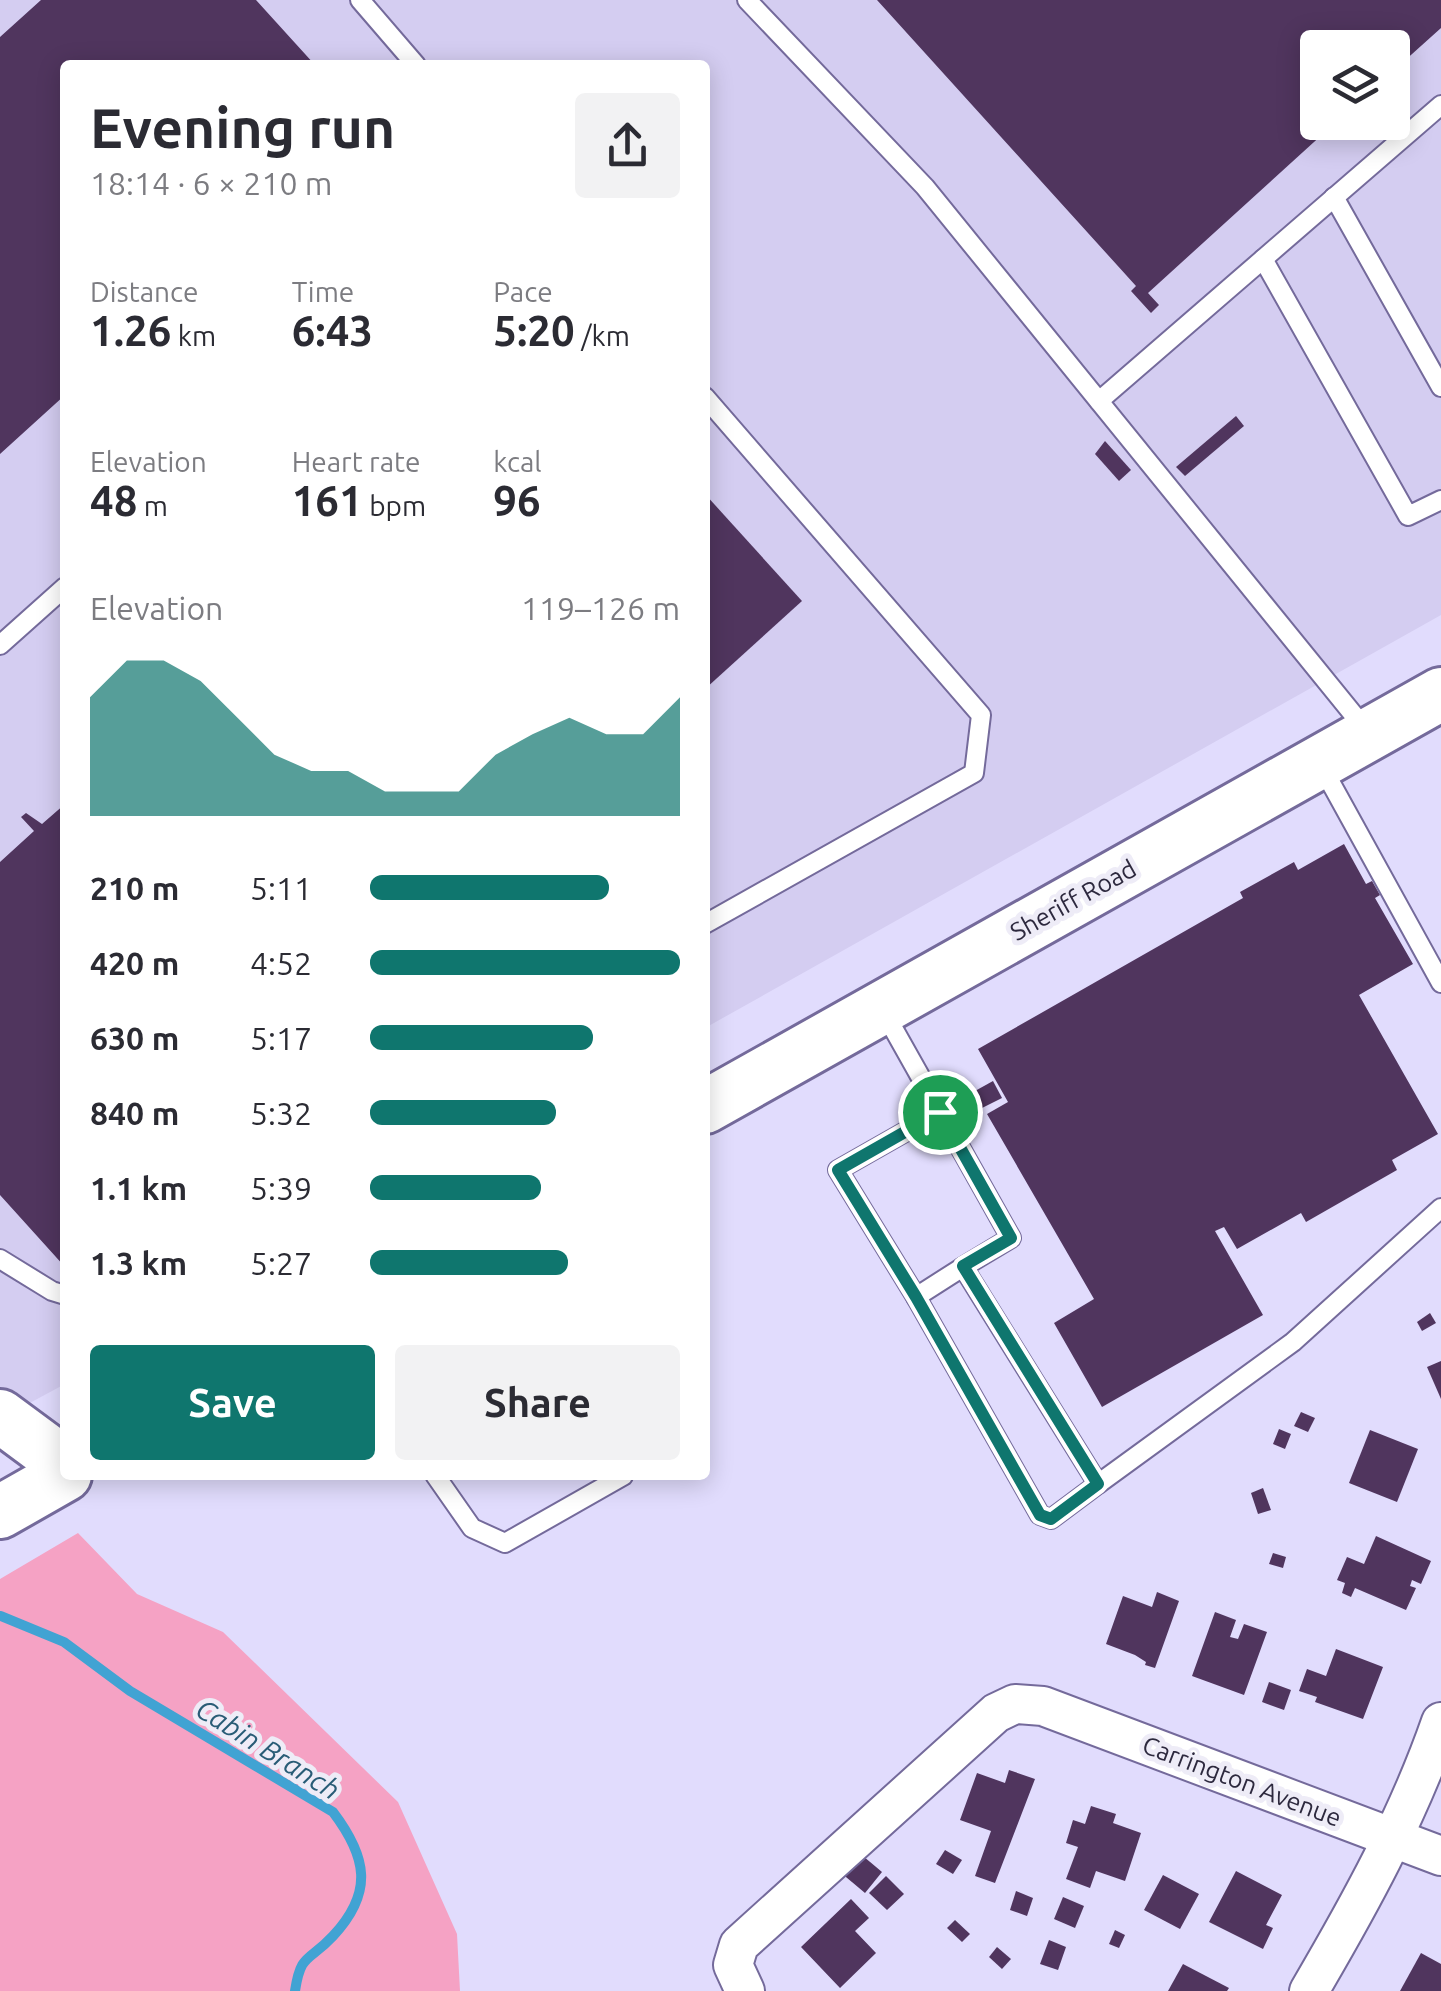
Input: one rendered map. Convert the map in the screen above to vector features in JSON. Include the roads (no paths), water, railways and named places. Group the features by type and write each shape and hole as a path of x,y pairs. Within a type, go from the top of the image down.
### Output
{"main road":[{"name":"Sheriff Road","path":"710,1104 1441,694"},
{"path":"0,1416 60,1460"},
{"path":"0,1512 60,1478"}],"street":[{"name":"Carrington Avenue","path":"745,1991 734,1965 735,1954 755,1928 996,1713 1015,1704 1043,1706 1441,1856"},
{"path":"1310,1991 1394,1838 1441,1722"}],"lane":[{"path":"360,0 412,60"},
{"path":"747,0 925,188 1369,734"},
{"path":"1099,400 1441,105"},
{"path":"1334,197 1441,386"},
{"path":"1263,259 1408,516 1441,500"},
{"path":"710,403 981,715 974,773 710,921"},
{"path":"0,646 60,592"},
{"path":"1320,762 1441,982"},
{"path":"881,1008 1011,1238 916,1297"},
{"path":"940,1112 838,1170 916,1297 1040,1515 1051,1519 1293,1342 1441,1208"},
{"path":"0,1259 60,1293"},
{"path":"963,1266 1098,1484"},
{"path":"439,1480 472,1528 505,1542 616,1480"}],"waterway":[{"name":"Cabin Branch","path":"1,1616 64,1642 130,1691 333,1812 359,1859 360,1889 346,1920 303,1963 295,1991"}]}
